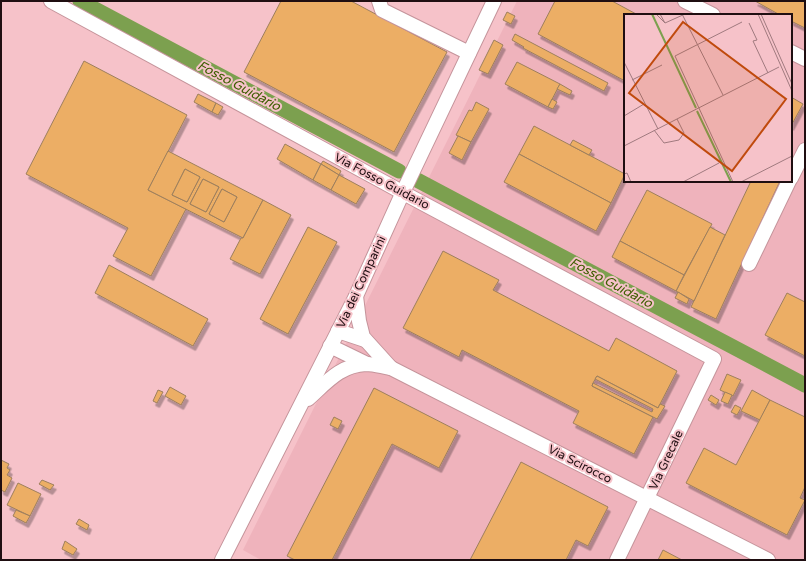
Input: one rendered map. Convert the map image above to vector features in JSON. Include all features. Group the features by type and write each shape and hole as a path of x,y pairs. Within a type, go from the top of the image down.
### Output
{"street":[{"name":"Via Fosso Guidario","path":"51,1 403,192 714,358"},
{"path":"379,1 382,10 469,53"},
{"name":"Via dei Comparini","path":"222,560 356,296 403,192 494,1"},
{"path":"689,2 711,14"},
{"path":"792,52 805,59"},
{"path":"792,176 805,150"},
{"path":"749,264 789,182"},
{"name":"Via Scirocco","path":"356,296 359,327 365,340 392,368"},
{"name":"Via Scirocco","path":"338,331 365,340"},
{"name":"Via Scirocco","path":"330,346 367,364 392,368 768,560"},
{"name":"Via Grecale","path":"617,560 714,358"},
{"name":"Via Scirocco","path":"301,406 339,372 346,368 367,364"}],"shaded area":[{"path":"517,1 805,1 805,560 261,560 243,550"}],"building":[{"path":"281,1 351,1 447,52 394,152 244,72"},
{"path":"555,1 612,1 636,14 624,14 624,80 538,34"},
{"path":"755,1 805,1 805,28 792,22 792,14 778,14"},
{"path":"507,12 515,16 511,24 503,20"},
{"path":"515,34 608,83 604,91 523,48 524,47 512,40"},
{"path":"494,40 503,45 488,74 479,70"},
{"path":"84,61 187,115 148,190 186,209 151,276 113,256 128,228 26,174"},
{"path":"517,62 560,84 548,107 505,84"},
{"path":"560,84 572,91 570,95 557,89"},
{"path":"198,94 216,103 212,112 194,102"},
{"path":"792,98 803,104 792,124"},
{"path":"552,99 557,102 553,109 548,107"},
{"path":"476,102 489,109 471,142 456,135 469,110 472,111"},
{"path":"216,103 223,107 218,115 212,112"},
{"path":"534,126 624,173 624,176 611,203 519,154"},
{"path":"458,136 471,142 462,160 449,153"},
{"path":"573,140 592,150 589,155 570,145"},
{"path":"285,144 321,164 313,180 277,159"},
{"path":"168,151 263,200 243,238 148,190","holes":["185,169 200,177 187,202 172,195","203,179 219,187 206,212 190,204","222,189 237,197 224,222 209,214"]},
{"path":"519,154 611,203 596,231 504,182"},
{"path":"323,161 341,171 339,175 321,164"},
{"path":"321,164 339,175 331,190 313,180"},
{"path":"185,169 200,177 187,202 172,195"},
{"path":"339,175 365,189 356,204 331,190"},
{"path":"203,179 219,187 206,212 190,204"},
{"path":"751,182 780,182 716,319 691,307"},
{"path":"222,189 237,197 224,222 209,214"},
{"path":"647,190 712,224 684,275 620,241"},
{"path":"263,200 291,215 260,274 230,259"},
{"path":"308,227 337,242 288,334 260,319"},
{"path":"710,227 725,235 694,301 676,291"},
{"path":"620,241 684,275 676,291 612,257"},
{"path":"443,251 499,280 493,290 609,351 616,338 677,371 658,408 597,376 593,383 592,386 653,417 634,454 573,423 579,411 462,350 459,357 403,328"},
{"path":"109,265 208,319 193,346 95,293"},
{"path":"678,292 689,299 687,304 675,298"},
{"path":"787,293 805,302 805,356 765,335"},
{"path":"727,374 741,380 733,396 720,390"},
{"path":"597,376 658,408 660,404 665,406 657,419 592,386 593,383 652,412 653,409 595,379"},
{"path":"170,387 186,396 181,405 165,396"},
{"path":"374,388 458,431 439,468 392,444 332,560 295,560 287,556"},
{"path":"158,390 163,392 157,403 153,401"},
{"path":"752,390 770,400 760,420 741,411"},
{"path":"725,392 732,395 728,404 721,401"},
{"path":"711,395 719,400 716,405 708,400"},
{"path":"770,400 805,417 805,487 800,498 805,500 787,535 686,483 704,448 736,465"},
{"path":"735,405 741,408 737,415 731,412"},
{"path":"334,417 342,421 338,429 330,425"},
{"path":"1,460 9,464 7,468 10,470 7,475 12,478 5,492 1,490"},
{"path":"521,462 608,507 588,546 576,540 566,560 470,560"},
{"path":"42,480 54,485 50,490 39,484"},
{"path":"18,483 41,494 30,516 7,505"},
{"path":"16,510 30,516 26,523 13,516"},
{"path":"79,519 89,525 87,530 76,524"},
{"path":"65,541 77,549 73,555 62,549"},
{"path":"663,550 682,560 658,560"}],"waterway":[{"name":"Fosso Guidario","path":"80,1 399,171"},
{"name":"Fosso Guidario","path":"417,180 805,385"}]}
